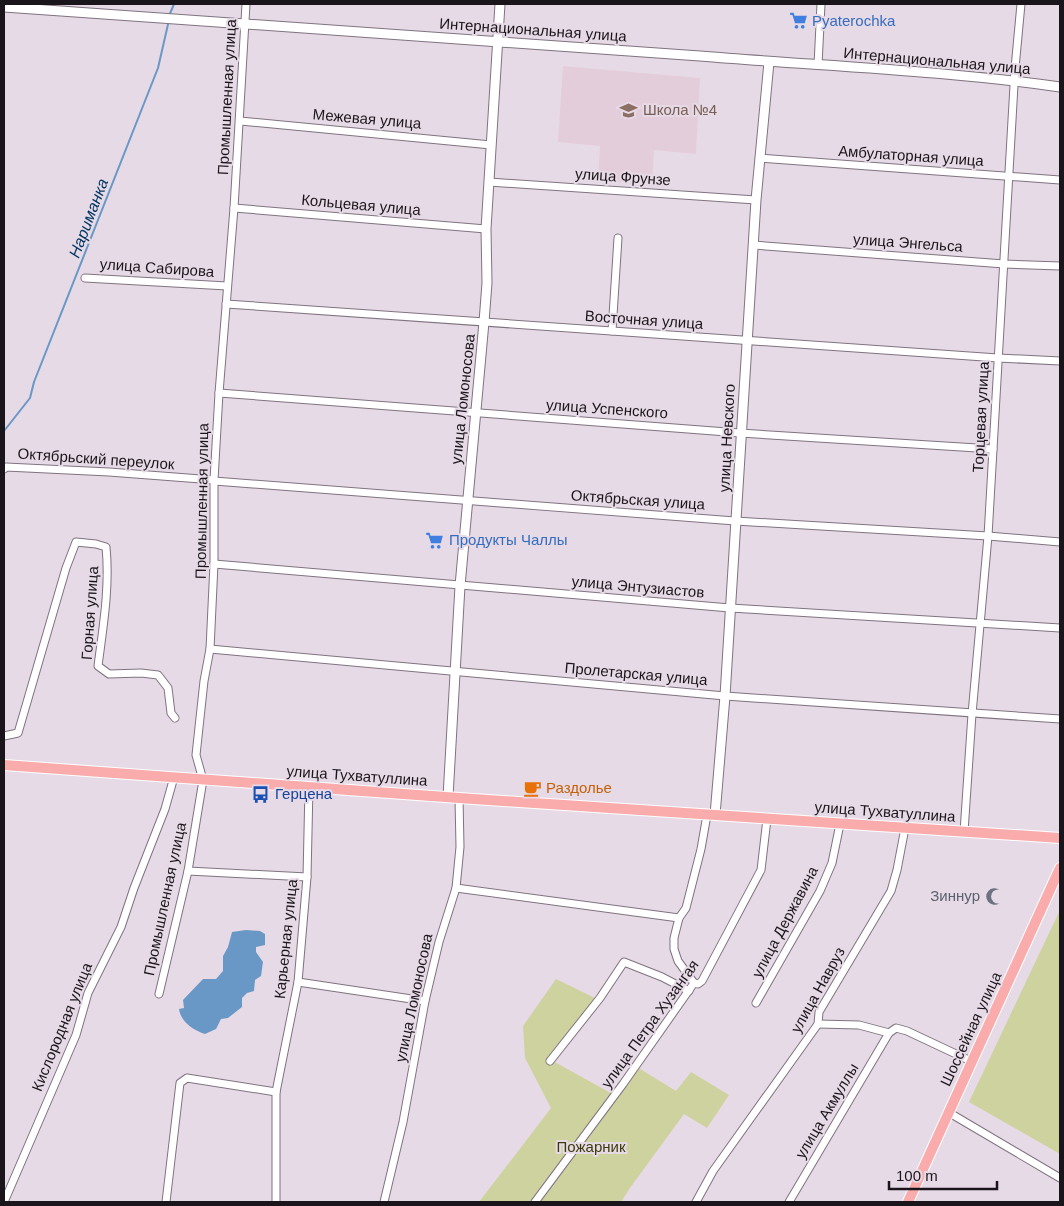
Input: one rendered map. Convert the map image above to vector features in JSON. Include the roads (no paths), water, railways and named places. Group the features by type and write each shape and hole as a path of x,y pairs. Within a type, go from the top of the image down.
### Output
{"main road":[{"name":"улица Тухватуллина","path":"4,765 309,788 1060,838"},
{"name":"Шоссейная улица","path":"908,1202 1060,868"}],"street":[{"name":"Промышленная улица","path":"159,994 188,872 203,780 196,755 204,681 210,649 214,564 214,481 240,121 246,4"},
{"name":"улица Ломоносова","path":"384,1202 403,1122 425,1001 439,942 456,888 460,847 454,798 456,672 460,586 487,283 486,229 500,4"},
{"path":"818,65 821,4"},
{"name":"Торцевая улица","path":"964,832 972,714 988,536 1016,80 1015,68 1021,4"},
{"name":"Интернациональная улица","path":"4,6 245,22 1016,80 1060,87"},
{"name":"улица Невского","path":"711,815 725,696 746,341 756,200 769,62"},
{"name":"Межевая улица","path":"240,121 491,145"},
{"name":"Амбулаторная улица","path":"760,158 1060,180"},
{"name":"улица Фрунзе","path":"489,182 756,200"},
{"name":"Кольцевая улица","path":"234,208 486,229"},
{"path":"612,331 618,238"},
{"name":"улица Энгельса","path":"753,245 1004,264 1060,266"},
{"name":"улица Сабирова","path":"85,278 227,286"},
{"name":"Восточная улица","path":"226,304 1060,361"},
{"name":"улица Успенского","path":"219,393 740,433 992,449"},
{"name":"Октябрьский переулок","path":"5,468 110,472 214,481"},
{"name":"Октябрьская улица","path":"214,481 735,521 1060,542"},
{"name":"Горная улица","path":"4,736 18,734 66,568 76,542 96,544 106,548 107,590 98,666 109,674 141,673 158,675 168,688 170,712 175,718"},
{"name":"улица Энтузиастов","path":"214,564 730,608 1060,628"},
{"name":"Пролетарская улица","path":"210,649 725,696 1060,719"},
{"name":"Кислородная улица","path":"4,1202 76,1035 88,993 121,927 165,809 174,778"},
{"name":"Карьерная улица","path":"276,1202 276,1092 298,982 307,877 309,788"},
{"path":"694,983 678,961 674,949 674,938 679,918 686,908 711,815"},
{"name":"улица Петра Хузангая","path":"535,1202 624,1084 694,983 698,984 702,981 761,870 767,819"},
{"name":"улица Державина","path":"756,1003 820,891 832,863 840,824"},
{"name":"улица Навруз","path":"696,1202 713,1171 818,1024 819,1012 891,891 905,828"},
{"path":"188,872 246,876 307,877"},
{"path":"456,888 679,918"},
{"path":"550,1061 600,998 624,962 662,977 689,991"},
{"path":"298,982 425,1001"},
{"path":"818,1024 859,1025 889,1033 896,1028 907,1031 973,1062"},
{"name":"улица Акмуллы","path":"789,1202 889,1033"},
{"path":"166,1202 180,1083 187,1078 276,1092"},
{"path":"948,1112 1060,1178"}],"water":[{"path":"260,931 265,934 265,945 256,947 256,952 263,962 261,976 255,980 254,991 247,993 242,998 242,1007 228,1018 221,1019 216,1029 205,1034 192,1028 180,1014 179,1009 184,1008 183,1000 203,979 216,979 223,971 223,956 228,947 232,932"}],"waterway":[{"name":"Нариманка","path":"169,16 174,4"},
{"name":"Нариманка","path":"4,431 30,398 34,382 158,68 169,20"}],"place":[{"name":"Pyaterochka","path":"798,21"},
{"name":"Школа №4","path":"629,110"},
{"name":"Продукты Чаллы","path":"435,540"},
{"name":"Раздолье","path":"532,788"},
{"name":"Герцена","path":"261,794"},
{"name":"Зиннур","path":"994,896"}],"park label":[{"name":"Пожарник","path":"591,1147"}]}
